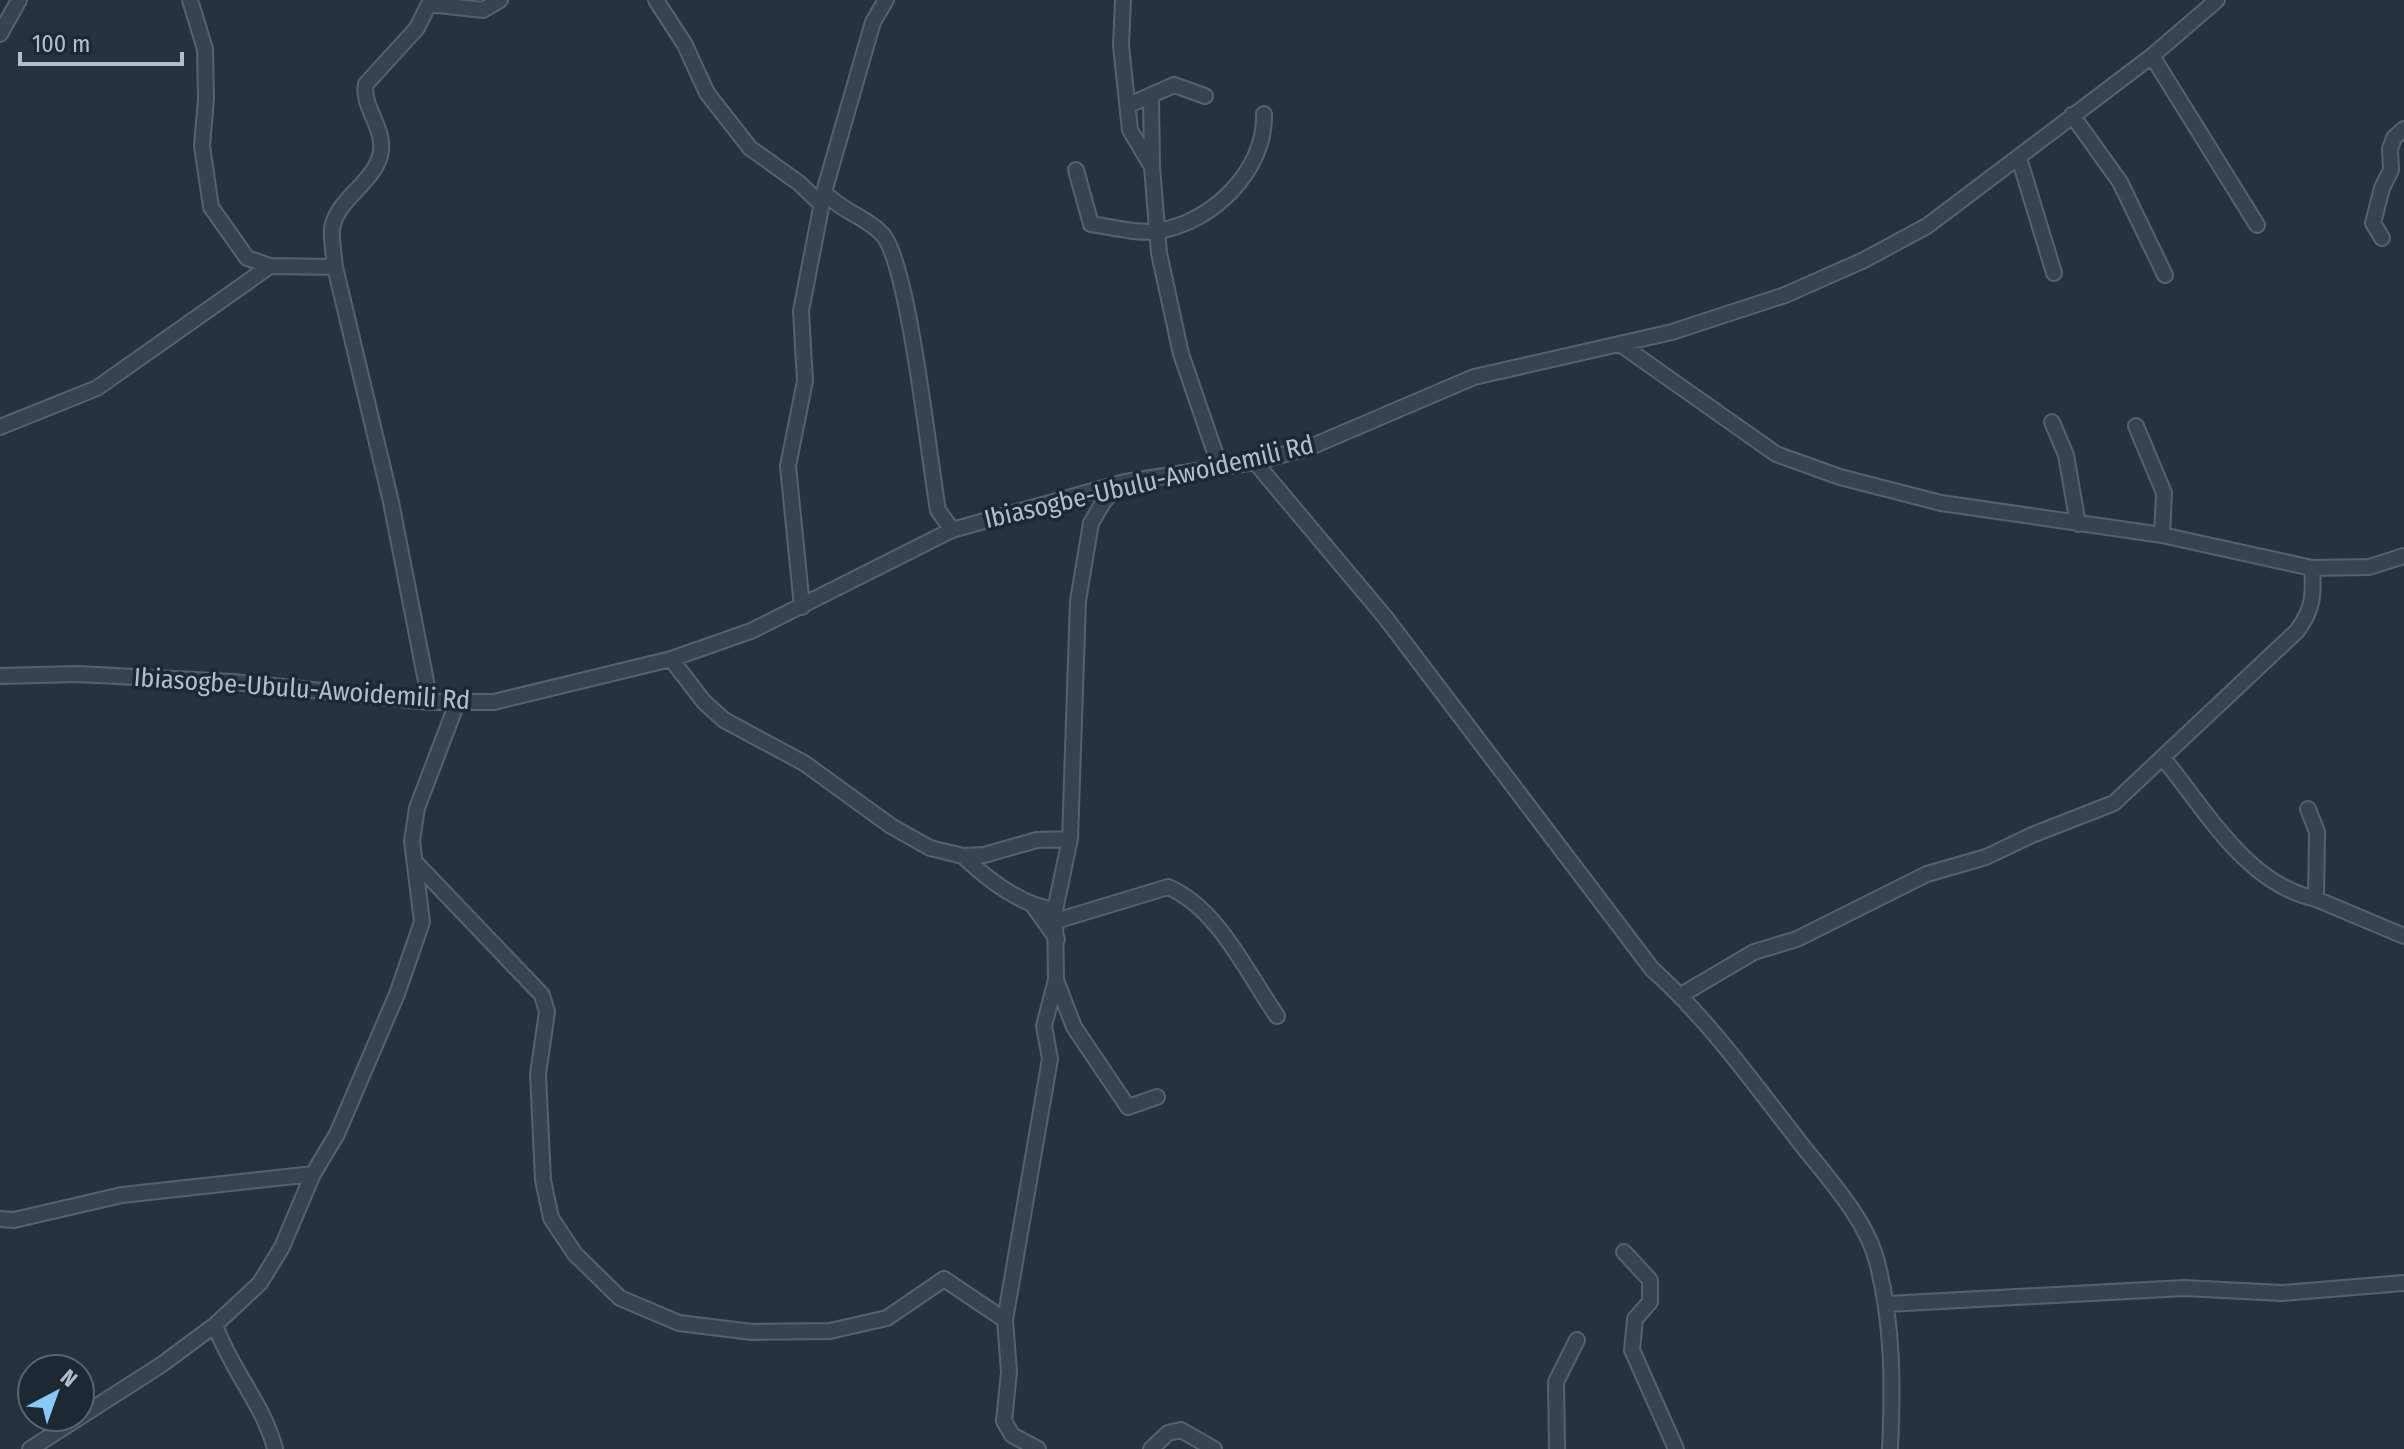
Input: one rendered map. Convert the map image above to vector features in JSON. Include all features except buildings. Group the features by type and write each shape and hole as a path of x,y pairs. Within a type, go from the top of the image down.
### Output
{"street":[{"path":"0,34 19,0"},
{"path":"190,0 205,49 206,98 202,146 211,207 247,258 270,266 335,267"},
{"path":"430,702 391,502 335,267 332,228 335,218 372,173 382,145 379,125 364,94 366,84 417,28 429,4 483,10 500,0"},
{"path":"656,0 685,45 707,93 750,148 823,199 884,236 908,313 938,510 952,530"},
{"path":"802,607 788,466 805,381 801,311 823,199 873,22 886,0"},
{"path":"1123,0 1121,46 1130,130 1152,167"},
{"name":"Ibiasogbe-Ubulu-Awoidemili Rd","path":"0,676 77,674 233,682 457,703 494,702 671,659 751,631 952,530 1125,482 1255,462 1308,448 1474,377 1620,344 1785,295 1864,260 1927,226 2152,56 2217,0"},
{"path":"2152,56 2257,225"},
{"path":"1129,105 1151,98 1174,85 1205,96"},
{"path":"1151,98 1157,231 1181,354 1220,467"},
{"path":"1076,170 1091,224 1157,231 1202,219 1241,180 1264,136 1264,114"},
{"path":"2072,115 2120,182 2165,275"},
{"path":"2382,238 2373,223 2377,201 2391,170 2390,149 2394,138 2404,129"},
{"path":"2019,158 2054,273"},
{"path":"1,426 97,388 270,266"},
{"path":"1620,344 1776,454 1840,477 1941,503 2162,535 2312,568 2369,567 2404,556"},
{"path":"2052,422 2066,455 2078,524"},
{"path":"2136,426 2164,493 2162,535"},
{"path":"1255,462 1385,617 1652,969 1681,995 1841,1197 1877,1259 1887,1304 1894,1375 1890,1449"},
{"path":"1094,517 1104,501 1125,482"},
{"path":"1038,1449 1012,1435 1004,1421 1009,1372 1005,1320 1050,1059 1044,1026 1056,980 1055,915 1070,839 1076,633 1094,517 1094,509 1085,493"},
{"path":"1681,995 1754,952 1797,939 1927,874 1986,857 2114,803 2297,631 2308,615 2314,597 2312,568"},
{"path":"671,659 704,702 724,720 804,763 904,834 930,848 963,856 984,855 1037,840 1070,839"},
{"path":"30,1449 161,1365 215,1325 260,1283 282,1247 313,1174 337,1134 397,994 422,922 412,841 417,808 457,703"},
{"path":"2163,758 2257,873 2293,894 2316,899 2404,936"},
{"path":"2308,809 2317,832 2316,899"},
{"path":"963,856 980,872 1055,915 1168,887 1186,894 1221,933 1277,1016"},
{"path":"415,862 542,995 547,1012 538,1074 543,1180 551,1218 575,1254 620,1298 679,1323 752,1332 830,1331 887,1318 944,1279 1005,1320"},
{"path":"1032,904 1057,939"},
{"path":"1056,980 1074,1027 1128,1107 1157,1097"},
{"path":"0,1219 14,1220 122,1195 313,1174"},
{"path":"1624,1252 1650,1280 1650,1302 1635,1319 1632,1350 1676,1449"},
{"path":"1887,1304 2184,1288 2282,1293 2404,1283"},
{"path":"215,1325 229,1360 260,1410 275,1449"},
{"path":"1557,1449 1556,1382 1577,1340"},
{"path":"1151,1449 1168,1433 1181,1430 1214,1449"}]}
